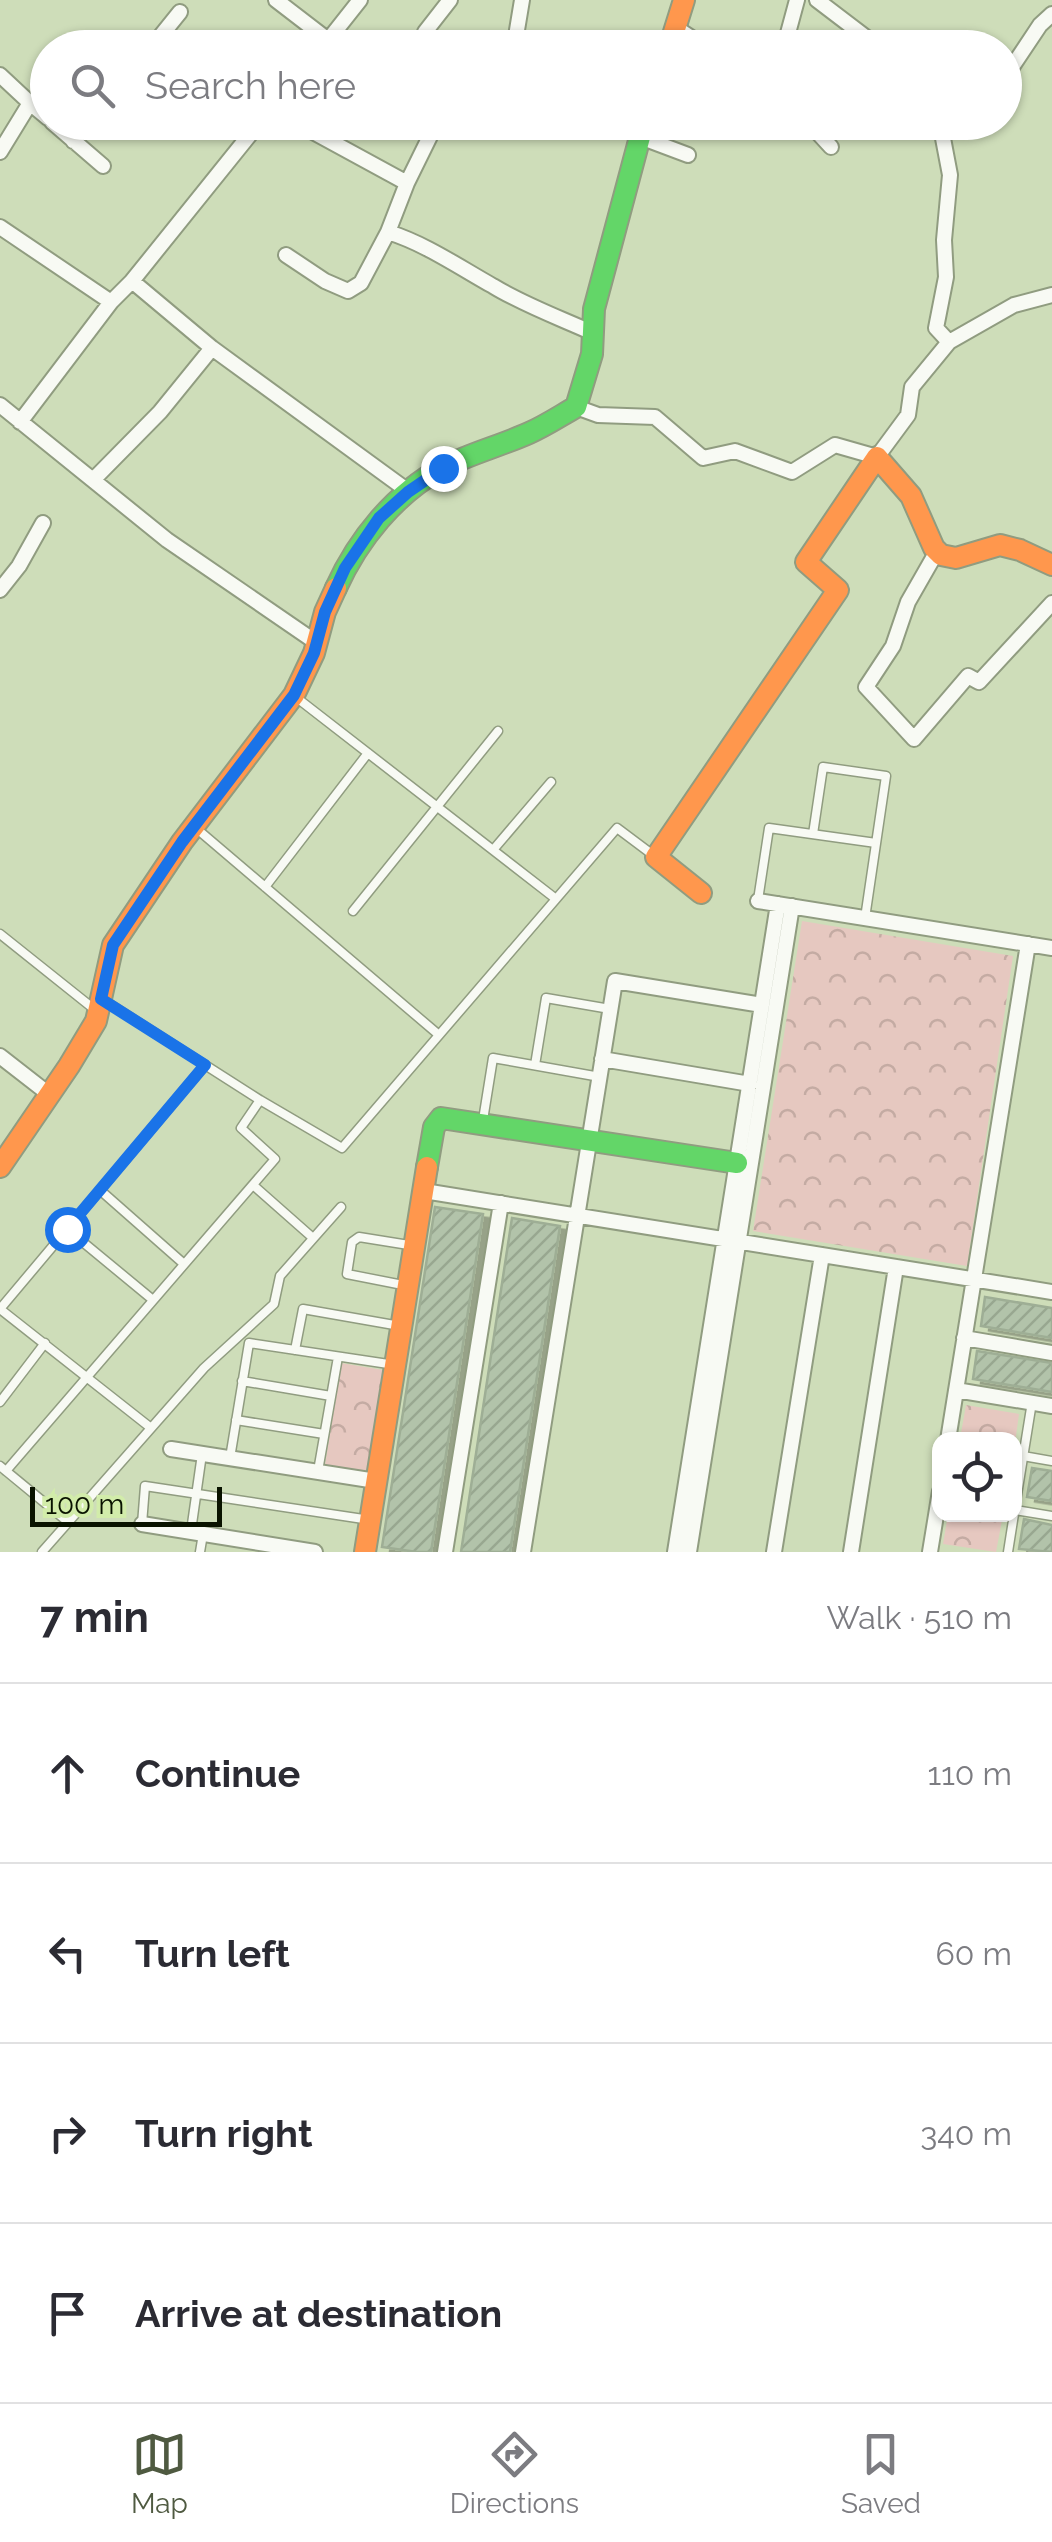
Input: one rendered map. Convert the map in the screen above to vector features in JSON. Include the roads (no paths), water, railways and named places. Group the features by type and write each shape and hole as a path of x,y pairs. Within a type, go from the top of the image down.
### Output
{"street":[{"path":"276,0 309,30"},
{"path":"336,30 360,0"},
{"path":"426,30 450,0"},
{"path":"517,30 522,0"},
{"path":"675,30 684,0"},
{"path":"789,30 797,0"},
{"path":"817,0 856,30"},
{"path":"165,30 180,12"},
{"path":"1022,52 1052,14"},
{"path":"0,75 30,103 0,152"},
{"path":"20,422 111,302 246,140"},
{"path":"328,140 407,183"},
{"path":"286,255 324,281 348,291 361,283 428,140"},
{"path":"0,1166 96,1021 113,945 194,826 294,695 345,568 379,518 443,468 532,432 576,407 592,354 594,309 639,140"},
{"path":"660,140 688,155"},
{"path":"825,140 832,147"},
{"path":"941,140 950,175 944,240 946,277 936,328 950,342"},
{"path":"73,141 103,166"},
{"path":"0,227 111,302"},
{"path":"388,232 593,333"},
{"path":"132,281 212,348 408,492"},
{"path":"701,892 656,856 838,590 806,562 908,415 912,387 950,342 1014,305 1050,299"},
{"path":"92,480 160,412 212,348"},
{"path":"0,405 167,540 316,643"},
{"path":"576,407 598,415 655,417 703,458 735,451 792,472 835,445 877,457 911,496 936,554"},
{"path":"0,590 19,566 43,523"},
{"path":"936,554 953,559 981,548 1004,546 1052,565"},
{"path":"936,554 908,602 892,646 866,687 914,739 968,676 980,682 1052,604"},
{"path":"758,901 1052,948"},
{"path":"676,1552 732,1240 737,1163 762,1005 785,905"},
{"path":"689,1552 732,1240 785,905"},
{"path":"949,1432 1028,944"},
{"path":"523,1552 614,981 762,1005"},
{"path":"0,1056 50,1094"},
{"path":"602,1059 750,1084"},
{"path":"364,1552 434,1127 441,1118 737,1163"},
{"path":"424,1191 1052,1292"},
{"path":"444,1552 500,1203"},
{"path":"774,1552 822,1255"},
{"path":"851,1552 896,1267"},
{"path":"964,1338 1052,1353"},
{"path":"956,1390 1052,1406"},
{"path":"171,1449 376,1481"},
{"path":"932,1552 936,1522"},
{"path":"142,1524 316,1552"}],"lane":[{"path":"294,695 556,899"},
{"path":"353,911 498,731"},
{"path":"265,887 368,753"},
{"path":"813,834 823,767 886,776 865,918"},
{"path":"492,850 551,782"},
{"path":"194,826 439,1035"},
{"path":"0,934 99,1006 342,1148 617,828 656,856"},
{"path":"758,901 770,828 876,843"},
{"path":"535,1065 546,998 610,1008"},
{"path":"482,1124 494,1058 600,1077"},
{"path":"151,1428 0,1309 205,1065"},
{"path":"68,1522 3,1469 275,1159 241,1128 260,1100"},
{"path":"253,1185 313,1238"},
{"path":"100,1190 184,1264"},
{"path":"42,1552 204,1368 274,1304 280,1276 341,1207"},
{"path":"67,1229 154,1300"},
{"path":"408,1286 347,1274 352,1242 359,1237 415,1246"},
{"path":"294,1350 303,1309 402,1326"},
{"path":"0,1402 45,1343"},
{"path":"230,1458 248,1343 395,1365"},
{"path":"318,1472 338,1357"},
{"path":"242,1381 331,1396"},
{"path":"1022,1463 1032,1402"},
{"path":"236,1420 324,1434"},
{"path":"200,1552 196,1494 202,1454"},
{"path":"1023,1456 1052,1461"},
{"path":"142,1524 146,1486 370,1520"},
{"path":"1022,1513 1052,1516"},
{"path":"1008,1552 1013,1522"}]}
